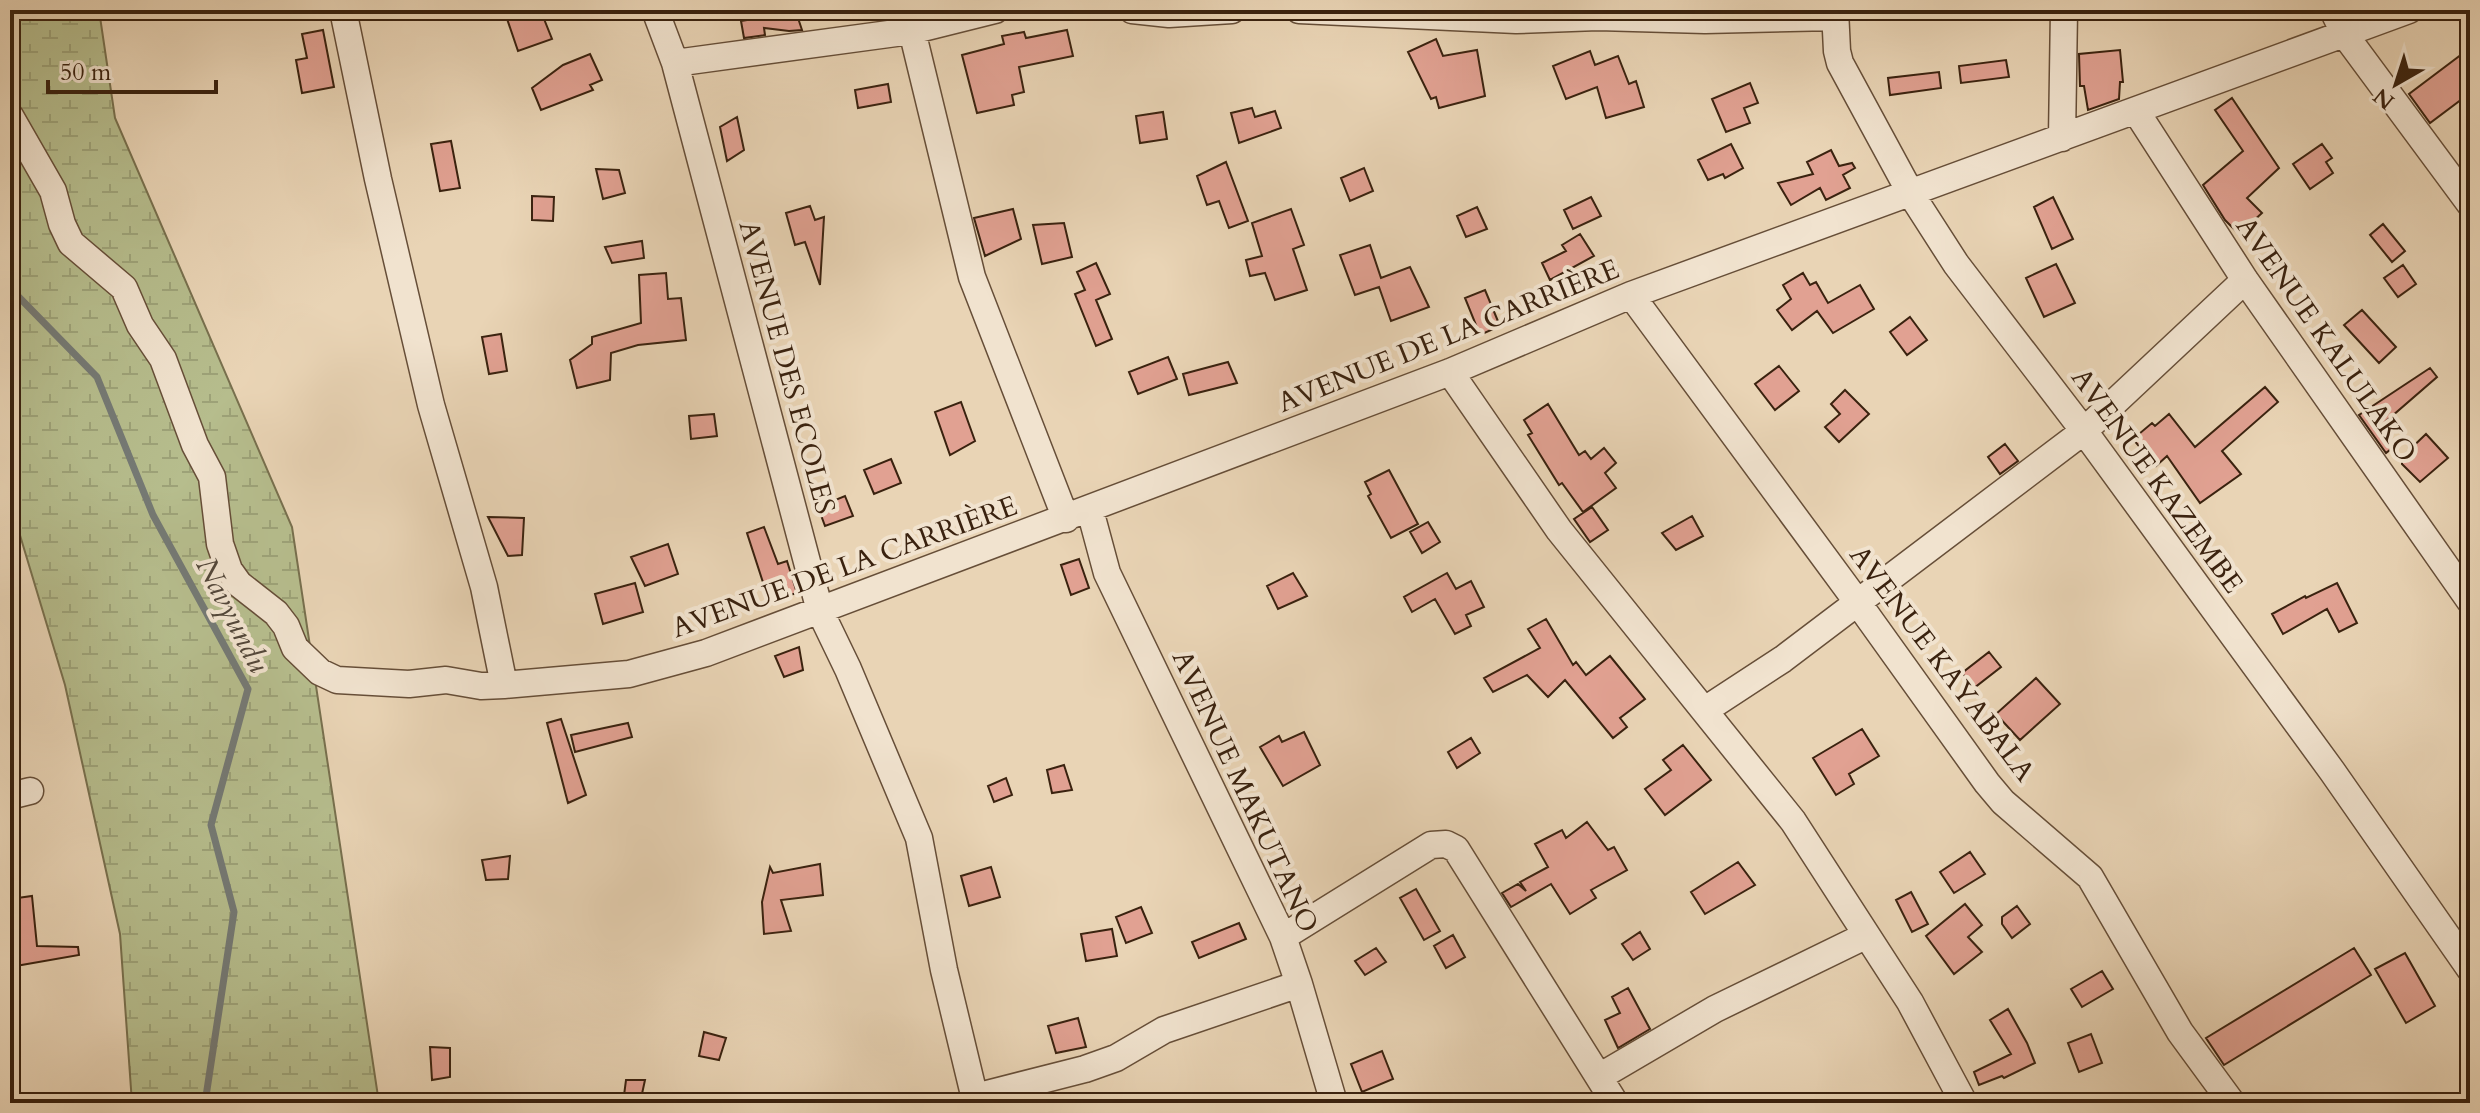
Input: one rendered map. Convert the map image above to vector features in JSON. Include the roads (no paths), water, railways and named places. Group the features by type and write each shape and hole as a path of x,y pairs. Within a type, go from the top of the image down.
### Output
{"street":[{"path":"343,10 378,179 424,375 484,587 504,685"},
{"name":"AVENUE DES ECOLES","path":"655,10 675,63 820,611 854,682 919,838 944,970 975,1100"},
{"path":"675,63 909,20 995,10"},
{"path":"1132,10 1169,14 1232,10"},
{"path":"1299,10 1516,20 1598,13 1705,20 1835,14"},
{"path":"2062,138 2064,10"},
{"path":"2333,10 2345,35 2470,204"},
{"name":"AVENUE DE LA CARRIÈRE","path":"10,116 53,191 71,243 124,288 140,325 163,359 195,445 212,477 220,544 229,570 239,584 276,613 301,656 320,672 337,680 409,684 446,680 481,686 504,685 629,674 673,664 1450,372 1631,295 2409,10"},
{"name":"AVENUE KAZEMBE","path":"1835,14 1840,63 1911,194 1956,264 2084,431 2332,771 2470,969"},
{"name":"AVENUE MAKUTANO","path":"909,20 972,277 1078,514 1283,937 1334,1103"},
{"name":"AVENUE KALULAKO","path":"2136,111 2245,280 2470,601"},
{"path":"1705,710 1783,659 2084,431 2245,280"},
{"name":"AVENUE KAYABALA","path":"1631,295 1987,783 2003,802 2090,877 2180,1032 2232,1103"},
{"path":"1450,372 1559,530 1793,821 1910,1002 1964,1103"},
{"path":"1283,937 1431,845 1446,844 1456,849 1615,1103"},
{"path":"1599,1077 1715,1009 1865,936"},
{"path":"975,1100 1116,1058 1164,1030 1299,984"}],"waterway":[{"name":"Navyundu","path":"10,288 97,377 153,515 248,689 211,825 234,912 205,1103"}]}
